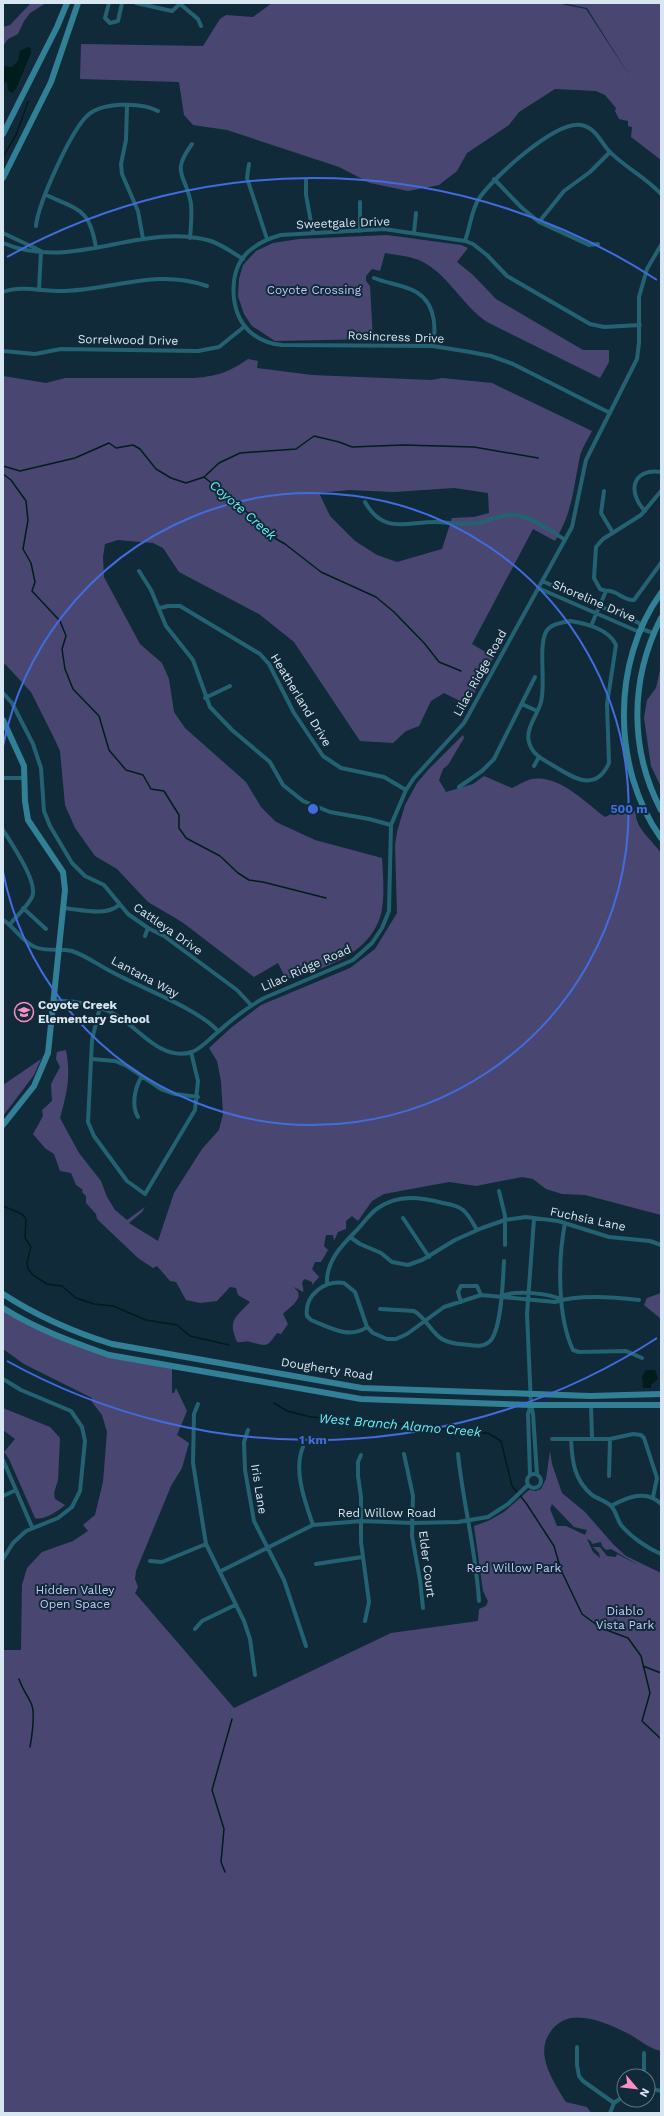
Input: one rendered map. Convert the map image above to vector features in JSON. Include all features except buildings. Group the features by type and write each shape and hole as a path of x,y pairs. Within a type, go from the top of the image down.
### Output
{"main road":[{"path":"3,134 57,27 67,3"},
{"path":"3,178 51,82 78,3"},
{"path":"661,594 642,629 632,657 627,681 625,726 628,760 644,808 661,838"},
{"path":"661,618 654,633 642,668 638,694 637,723 639,744 649,784 661,810"},
{"path":"3,720 19,752 25,778 25,801 28,820 63,872 65,890 48,1053 41,1075 3,1125"},
{"name":"Dougherty Road","path":"3,1294 45,1318 81,1334 136,1348 362,1388 590,1396 661,1394"},
{"name":"Dougherty Road","path":"3,1308 45,1331 77,1344 115,1356 361,1399 531,1405 661,1405"}],"street":[{"path":"109,3 105,18 110,23 118,21 122,3"},
{"path":"136,3 172,11 179,4 198,19 201,26"},
{"path":"36,226 37,215 46,195 78,127 88,115 107,106 146,106 158,111"},
{"path":"127,106 126,140 121,164 122,174 138,211 143,239"},
{"path":"465,241 478,200 494,179 524,154 560,129 572,124 587,127 595,131 610,152 661,194"},
{"path":"190,238 190,203 180,169 181,161 192,144"},
{"path":"539,222 564,191 590,172 610,152"},
{"path":"249,164 247,178 267,239"},
{"path":"494,179 521,207 539,222 589,244 598,244"},
{"path":"306,180 306,196 313,233"},
{"path":"46,195 79,210 87,217 92,226 96,248"},
{"path":"360,202 360,231"},
{"path":"414,233 416,213"},
{"name":"Sweetgale Drive","path":"243,259 248,252 267,239 281,235 384,229 465,241 487,255 507,276 590,324 604,327 640,325"},
{"path":"3,233 42,251"},
{"path":"3,243 26,250 63,253 143,239 190,238 215,243 243,259"},
{"name":"Lilac Ridge Road","path":"190,1052 199,1049 218,1031 264,998 353,960 372,944 382,928 389,911 391,825 406,790 419,771 464,723 574,521 586,460 637,359 640,325 639,297 647,269 661,245"},
{"path":"39,290 42,251"},
{"name":"Rosincress Drive","path":"243,259 236,272 233,286 238,313 246,326 257,337 269,344 434,346 491,356 513,364 610,413"},
{"path":"374,278 383,282 411,289 420,294 427,302 433,313 436,326 434,346"},
{"path":"3,292 13,289 87,290 126,281 151,279 193,281 207,286"},
{"name":"Sorrelwood Drive","path":"3,351 35,354 61,349 198,351 219,346 246,326"},
{"path":"644,511 635,498 634,492 636,481 648,471 661,472"},
{"path":"604,491 601,513 613,533"},
{"path":"661,491 644,511 603,539 596,547 594,578 600,589 606,591 610,590 627,599 634,600 661,563"},
{"path":"365,502 370,511 379,518 395,525 438,522 469,524 506,515 516,515 529,519 564,539"},
{"path":"139,571 160,608 166,626 193,660 205,698 215,714 270,762 283,785 292,794 304,801 330,812 369,819 391,825"},
{"name":"Shoreline Drive","path":"542,581 640,623 642,629"},
{"name":"Shoreline Drive","path":"538,588 637,631 642,629 654,633"},
{"path":"591,626 606,591"},
{"name":"Heatherland Drive","path":"160,608 180,606 260,654 269,664 294,712 310,738 329,762 341,768 384,777 406,790"},
{"path":"570,621 591,626 613,638 616,645 607,704 610,763 601,775 593,780 583,781 574,778 539,757 532,751 528,741 529,731 541,701 544,678 543,644 547,630 551,626 570,621"},
{"path":"458,787 482,771 494,759 535,677"},
{"path":"205,698 230,686"},
{"path":"3,693 12,703 37,754 41,768 42,801 50,826 79,871 104,885 119,905"},
{"path":"522,704 537,711"},
{"path":"534,766 539,757"},
{"path":"3,778 25,778"},
{"path":"3,830 32,884 34,892 32,898 10,924"},
{"name":"Cattleya Drive","path":"62,908 107,911 115,909 119,905 128,914 148,928 164,936 237,990 251,1006"},
{"path":"23,908 46,929"},
{"name":"Lantana Way","path":"3,920 10,924 30,944 37,948 71,951 92,960 110,972 205,1020 218,1031"},
{"path":"145,936 148,928"},
{"path":"54,1002 62,1001 100,1007 116,1015 167,1052 180,1054 190,1052 198,1081 198,1097 192,1118 145,1194 127,1181 90,1128 87,1117 94,1026 100,1007"},
{"path":"92,1059 115,1061 127,1066 167,1092 198,1097"},
{"path":"138,1117 135,1108 136,1093 142,1076"},
{"path":"499,1191 505,1220 505,1245"},
{"path":"327,1283 327,1272 342,1244 370,1214 379,1207 398,1199 430,1199 462,1209 477,1230"},
{"path":"403,1218 429,1257"},
{"path":"531,1405 528,1414 530,1475 527,1480 526,1487 535,1488 540,1485 541,1479 537,1474 533,1414 531,1405 528,1300 534,1219"},
{"name":"Fuchsia Lane","path":"350,1237 360,1244 381,1253 399,1264 413,1264 429,1257 455,1240 505,1220 534,1219 565,1223 609,1237 634,1239 661,1245"},
{"path":"565,1223 561,1259 562,1300 567,1329 574,1351 626,1351 642,1358"},
{"path":"380,1309 414,1310 436,1334 445,1341 482,1345 490,1341 495,1334 502,1296 504,1261"},
{"path":"367,1327 359,1332 346,1334 309,1318 307,1310 309,1303 314,1294 327,1283 344,1283 353,1289 367,1327 380,1337 396,1339 407,1334 424,1320 444,1307 481,1295 555,1302 562,1300 600,1297 639,1300"},
{"path":"461,1302 458,1292 461,1286 478,1287 481,1295"},
{"path":"502,1296 508,1293 529,1294 555,1296 562,1300"},
{"path":"3,1379 21,1390 71,1411 78,1418 85,1435 78,1497 66,1512 32,1527 19,1536 3,1559"},
{"path":"198,1404 194,1414 193,1463 206,1544 221,1571 244,1621 250,1639 255,1675"},
{"path":"591,1406 592,1438"},
{"name":"Iris Lane","path":"248,1430 244,1442 245,1470 254,1521 284,1580 306,1646"},
{"path":"552,1439 610,1439 637,1433 644,1438 657,1478 652,1497"},
{"path":"572,1439 572,1461 581,1484 594,1496 611,1506 621,1524 628,1532 644,1545 661,1554"},
{"path":"609,1476 610,1439"},
{"path":"303,1447 298,1457 299,1474 313,1525"},
{"name":"Elder Court","path":"404,1454 413,1496 413,1544 420,1580 423,1608"},
{"path":"458,1454 475,1555 479,1601"},
{"path":"361,1455 358,1462 358,1476 362,1521 362,1557 368,1602 365,1621"},
{"path":"3,1460 32,1527"},
{"path":"530,1475 537,1474"},
{"name":"Red Willow Road","path":"221,1571 313,1525 362,1521 413,1523 468,1520 488,1517 508,1504 526,1487"},
{"path":"3,1496 16,1490"},
{"path":"611,1506 633,1496 642,1495 652,1497 661,1504"},
{"path":"150,1561 162,1562 206,1544"},
{"path":"316,1564 362,1557"},
{"path":"195,1629 202,1622 235,1604"},
{"path":"577,2047 579,2076 583,2081 614,2103 610,2113"},
{"path":"644,2053 644,2068"}],"green space":[{"path":"31,3 46,3 30,13 24,21 18,34 8,39 3,46 3,27 10,25"},
{"path":"272,3 556,3 586,9 631,78 587,8 563,3 661,3 661,160 631,137 632,127 628,126 628,121 619,119 615,111 616,108 605,95 596,91 555,89 519,112 509,125 467,153 457,171 439,185 408,191 370,183 339,167 227,130 193,125 184,115 179,82 80,79 81,44 203,46 220,19 226,15 253,17"},
{"name":"Coyote Crossing","path":"387,235 461,245 468,248 457,262 473,275 496,299 583,350 609,350 609,362 600,378 487,322 470,307 439,273 417,259 403,256 385,253 380,271 372,269 366,276 366,281 370,286 373,339 275,341 252,326 244,314 238,296 239,279 243,265 256,251 273,243 299,239"},
{"path":"248,359 258,361 257,368 312,375 431,380 442,378 492,383 592,431 580,456 572,500 566,520 555,541 533,529 472,644 494,657 468,705 444,693 431,701 419,726 406,731 393,743 360,741 294,642 259,614 179,572 163,548 153,543 118,540 105,544 103,557 104,577 140,644 162,663 169,679 174,712 185,728 246,782 261,807 276,822 315,840 382,858 383,893 381,914 375,928 367,940 356,950 329,965 286,979 278,963 254,977 182,922 148,902 117,869 95,856 75,828 65,805 60,751 55,740 31,692 5,664 3,666 3,376 46,383 65,378 195,378 223,373","holes":["454,488 488,493 489,513 474,517 452,518 442,549 397,562 377,555 355,541 330,516 319,493 349,490 394,492"]},
{"path":"661,666 661,787 651,766 644,718 647,700 656,688"},
{"path":"463,735 464,738 448,765 443,769 439,780 446,792 473,784 484,776 512,788 532,779 552,781 572,791 605,817 628,806 636,812 636,818 641,828 661,853 661,1215 585,1195 562,1194 546,1189 533,1179 522,1177 476,1186 449,1182 384,1194 372,1201 358,1221 352,1216 346,1221 346,1229 338,1232 334,1241 333,1235 326,1235 324,1246 328,1250 321,1262 315,1262 312,1269 319,1277 312,1285 312,1282 305,1279 302,1282 303,1292 294,1287 299,1295 298,1299 283,1314 288,1324 281,1334 277,1333 266,1345 247,1341 237,1342 233,1329 234,1320 250,1302 238,1295 236,1288 230,1287 217,1301 200,1303 186,1300 176,1282 170,1281 157,1266 153,1268 138,1258 97,1219 96,1214 86,1203 86,1196 82,1192 83,1190 76,1185 71,1173 60,1171 54,1154 45,1148 33,1134 43,1116 42,1110 52,1101 51,1084 60,1067 56,1059 57,1052 66,1050 68,1068 66,1092 60,1118 79,1153 101,1181 107,1197 115,1210 127,1220 145,1207 142,1212 129,1223 158,1241 174,1193 202,1149 219,1130 223,1114 221,1081 217,1061 209,1048 232,1027 261,1005 350,968 375,949 397,913 395,845 397,832 405,805 417,783"},
{"path":"41,1059 34,1075 3,1116 3,1085"},
{"path":"661,1293 661,1319 644,1305 647,1298"},
{"path":"3,1308 109,1355 172,1366 172,1393 174,1393 176,1388 187,1411 177,1435 189,1443 182,1468 171,1486 136,1571 135,1579 138,1587 135,1593 234,1708 391,1633 478,1621 479,1609 486,1606 488,1601 483,1591 474,1526 488,1521 504,1512 529,1490 536,1491 541,1489 546,1479 550,1451 552,1464 562,1493 585,1512 613,1544 626,1556 661,1573 661,2051 648,2046 629,2034 586,2018 566,2020 557,2025 549,2034 545,2042 544,2051 548,2070 566,2102 587,2107 591,2113 3,2113 3,1650 21,1650 22,1585 27,1568 42,1552 73,1541 88,1531 83,1525 95,1515 103,1482 107,1432 102,1415 92,1402 92,1398 24,1364 3,1349","holes":["552,1504 574,1527 587,1530 585,1535 566,1526 557,1526 550,1509","587,1539 591,1541 592,1544 601,1542 602,1546 606,1550 611,1549 640,1566 617,1554 616,1557 607,1556 600,1547 593,1547 599,1553 600,1558 593,1552"]},
{"path":"3,1408 50,1427 60,1438 58,1480 54,1493 55,1499 65,1505 55,1513 46,1517 38,1519 35,1518 9,1459 4,1452 15,1439 3,1430"}],"shaded area":[{"path":"28,47 31,48 31,53 16,89 12,93 8,90 7,81 3,84 3,66 12,67 18,61 20,51"},
{"path":"646,1370 655,1370 658,1379 651,1385 651,1388 643,1388 642,1376"}],"waterway":[{"path":"3,157 16,135 28,102"},
{"path":"3,466 20,471 75,458 109,443 116,448 133,445 140,449 156,469 171,478 186,483 204,477 219,463 240,453 296,449 314,436 352,447 403,445 474,447 538,458"},
{"path":"3,474 11,480 26,501 28,520 23,549 31,563 35,582 32,591 60,621 66,636 62,649 65,669 73,689 99,716 109,750 126,770 143,775 151,789 164,791 179,815 179,828 186,838 220,856 238,873 249,880 263,882 326,898"},
{"name":"Coyote Creek","path":"204,477 259,522 271,536 285,544 321,572 376,597 394,612 425,644 439,662 461,671"},
{"name":"West Branch Alamo Creek","path":"3,1206 22,1214 26,1219 25,1238 31,1247 27,1262 28,1269 33,1275 47,1284 62,1286 76,1298 94,1304 113,1306 146,1320 177,1325 190,1336 229,1345"},
{"name":"West Branch Alamo Creek","path":"274,1403 287,1411 311,1417 427,1426 468,1433 488,1433 501,1441 512,1486 526,1503 554,1546 561,1570 582,1614 601,1628 628,1638 641,1656 650,1693 642,1721 661,1739"},
{"path":"643,1666 661,1673"},
{"path":"19,1679 31,1703 33,1712 30,1747"},
{"path":"225,1872 221,1862 224,1829 212,1790 232,1719"}],"place":[{"name":"Coyote Creek Elementary School","path":"24,1012"}],"park label":[{"name":"Red Willow Park","path":"514,1568"},
{"name":"Hidden Valley Open Space","path":"75,1597"},
{"name":"Diablo Vista Park","path":"625,1618"}]}
